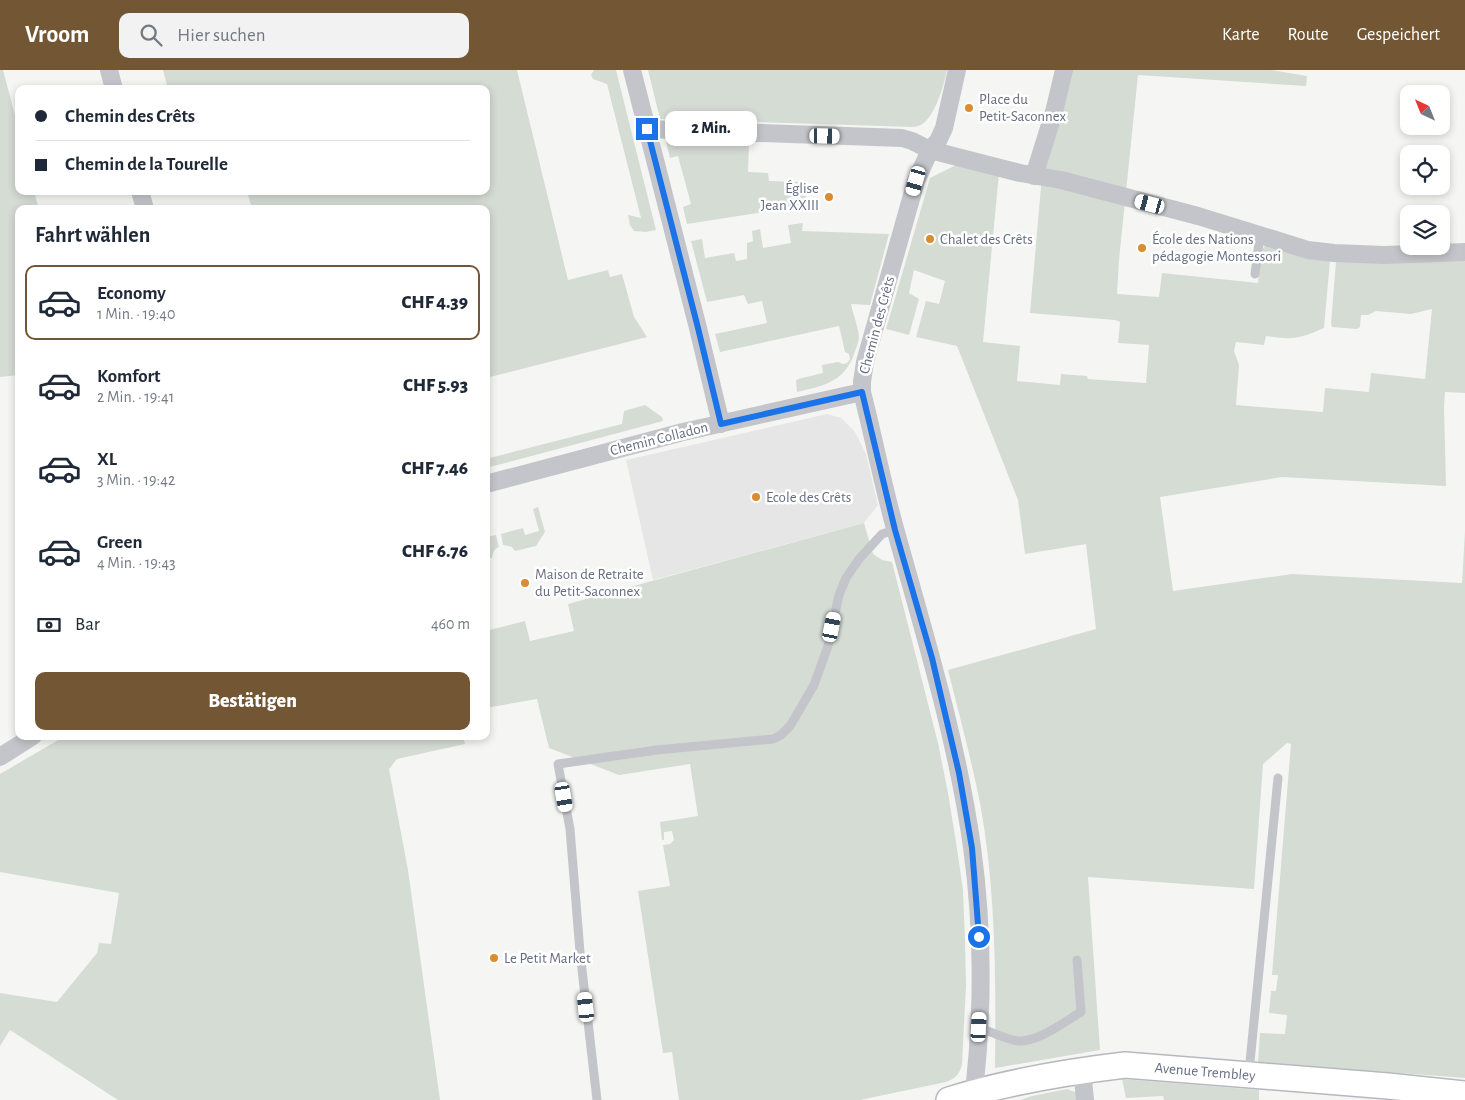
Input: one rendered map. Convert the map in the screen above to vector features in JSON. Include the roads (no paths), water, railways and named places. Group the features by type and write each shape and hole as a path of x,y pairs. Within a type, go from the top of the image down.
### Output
{"street":[{"path":"109,70 113,85"},
{"path":"632,70 721,424"},
{"path":"930,150 938,141 944,128 957,70"},
{"path":"1034,176 1054,112 1064,70"},
{"path":"647,129 902,138 912,140 930,150 1034,176 1061,180 1198,216 1308,250 1384,255 1465,252"},
{"name":"Chemin des Crêts","path":"930,150 916,181 865,362 862,392 895,530 938,684 959,773 972,848 978,918 980,996 973,1096"},
{"name":"Chemin Colladon","path":"490,483 674,435 862,392"},
{"path":"0,756 26,740"},
{"name":"Avenue Trembley","path":"949,1100 1082,1070 1125,1065 1249,1075 1388,1093 1465,1094"},
{"path":"1082,1070 1085,1100"}],"lane":[{"path":"1254,274 1260,235"},
{"path":"597,1100 580,952 570,829 558,764 657,750 773,739 781,735 790,726 814,685 830,640 840,595 846,578 859,559 882,534 895,530"},
{"path":"1249,1075 1278,778"},
{"path":"979,1027 1014,1041 1029,1040 1044,1035 1081,1012 1078,960"}],"place":[{"name":"Place du Petit-Saconnex","path":"969,108"},
{"name":"Église Jean XXIII","path":"829,197"},
{"name":"Chalet des Crêts","path":"930,239"},
{"name":"École des Nations pédagogie Montessori","path":"1142,248"},
{"name":"Ecole des Crêts","path":"756,497"},
{"name":"Maison de Retraite du Petit-Saconnex","path":"525,583"},
{"name":"Le Petit Market","path":"494,958"}]}
